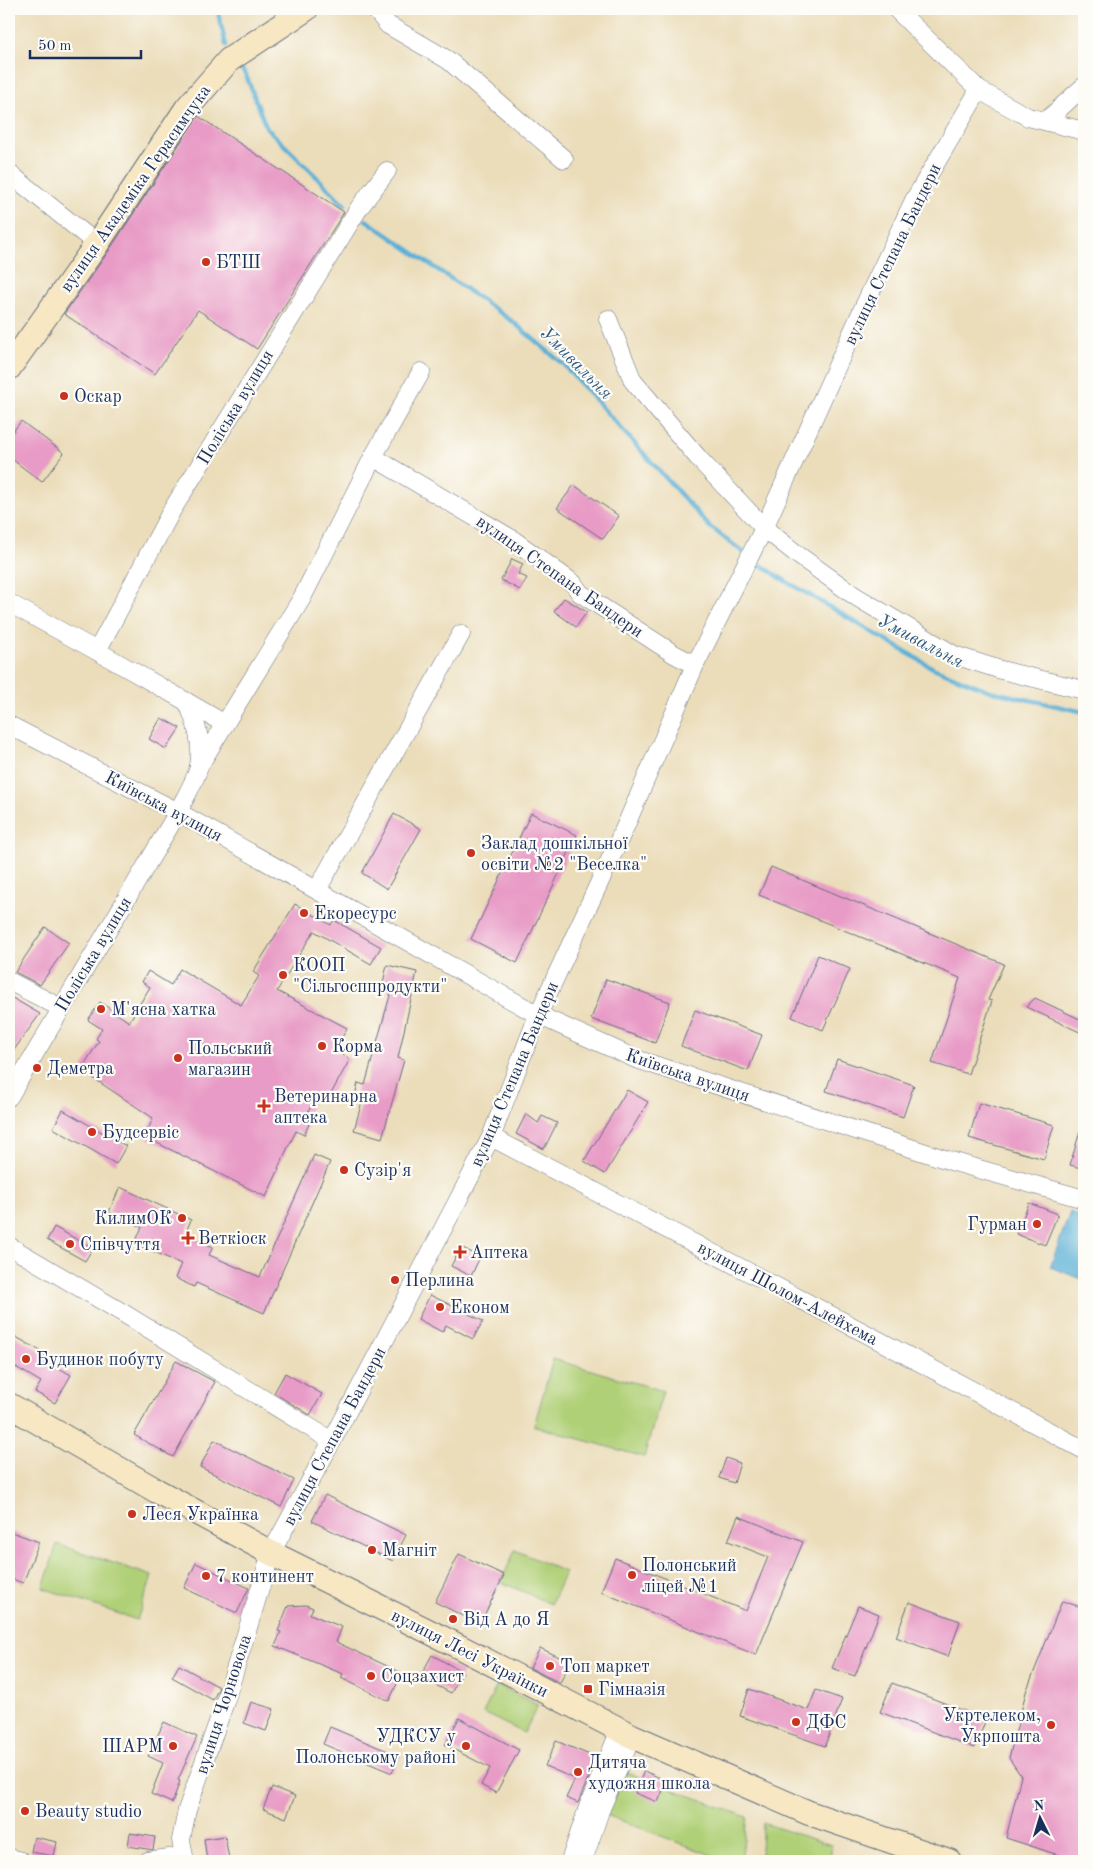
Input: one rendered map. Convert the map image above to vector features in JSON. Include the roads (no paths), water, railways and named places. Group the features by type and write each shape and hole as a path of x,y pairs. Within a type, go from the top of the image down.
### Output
{"main road":[{"name":"вулиця Академіка Герасимчука","path":"9,368 97,244 187,108 229,60 306,9"},
{"name":"вулиця Лесі Українки","path":"9,1405 157,1491 271,1554 452,1643 626,1733 809,1813 949,1861"}],"street":[{"path":"375,9 388,25 448,60 564,159"},
{"path":"896,9 979,90 1028,117 1084,130"},
{"path":"1046,122 1084,86"},
{"name":"вулиця Степана Бандери","path":"271,1554 491,1137 538,1014 626,825 696,665 764,528 914,200 979,90"},
{"name":"Поліська вулиця","path":"98,651 172,510 359,208 387,171"},
{"path":"9,173 97,244"},
{"path":"608,319 633,381 700,460 764,528 798,555 855,596 954,655 1001,670 1084,690"},
{"path":"199,766 302,598 373,458 421,372"},
{"name":"вулиця Степана Бандери","path":"373,458 512,539 573,583 580,593 674,654 696,665"},
{"path":"9,603 98,651 225,724"},
{"path":"317,890 461,634"},
{"path":"187,702 193,715 199,744 199,766"},
{"name":"Київська вулиця","path":"9,725 178,812 538,1014 636,1059 951,1161 1084,1199"},
{"name":"Поліська вулиця","path":"9,1097 178,812 199,766"},
{"path":"9,981 61,1008"},
{"name":"вулиця Шолом-Алейхема","path":"491,1137 872,1336 1084,1450"},
{"path":"9,1246 123,1313 332,1441"},
{"name":"вулиця Чорновола","path":"148,1861 184,1859 182,1840 187,1810 225,1702 271,1554"},
{"path":"570,1861 588,1806 626,1733"},
{"path":"583,1861 626,1733"},
{"path":"9,1858 21,1861"}],"water":[{"path":"1070,1212 1084,1218 1084,1280 1050,1267"}],"waterway":[{"name":"Умивальня","path":"217,9 226,45"},
{"name":"Умивальня","path":"241,68 246,75 266,127 345,205"},
{"name":"Умивальня","path":"366,220 512,321 564,365 709,526 743,552"},
{"name":"Умивальня","path":"757,562 933,668 990,691 1084,712"}],"place":[{"name":"БТШ","path":"206,262"},
{"name":"Оскар","path":"64,396"},
{"name":"Заклад дошкільної освіти №2 \"Веселка\"","path":"471,853"},
{"name":"Екоресурс","path":"304,913"},
{"name":"КООП \"Сільгосппродукти\"","path":"283,975"},
{"name":"М'ясна хатка","path":"101,1009"},
{"name":"Корма","path":"322,1046"},
{"name":"Польський магазин","path":"178,1058"},
{"name":"Деметра","path":"37,1068"},
{"name":"Ветеринарна аптека","path":"264,1106"},
{"name":"Будсервіс","path":"92,1132"},
{"name":"Сузір'я","path":"344,1170"},
{"name":"КилимОК","path":"182,1218"},
{"name":"Гурман","path":"1037,1224"},
{"name":"Веткіоск","path":"188,1238"},
{"name":"Співчуття","path":"70,1244"},
{"name":"Аптека","path":"460,1252"},
{"name":"Перлина","path":"395,1280"},
{"name":"Економ","path":"440,1307"},
{"name":"Будинок побуту","path":"26,1359"},
{"name":"Леся Українка","path":"132,1514"},
{"name":"Магніт","path":"372,1550"},
{"name":"Полонський ліцей №1","path":"632,1575"},
{"name":"7 континент","path":"206,1576"},
{"name":"Від А до Я","path":"453,1619"},
{"name":"Топ маркет","path":"550,1666"},
{"name":"Соцзахист","path":"371,1676"},
{"name":"Гімназія","path":"588,1689"},
{"name":"ДФС","path":"796,1722"},
{"name":"Укртелеком, Укрпошта","path":"1051,1725"},
{"name":"ШАРМ","path":"173,1746"},
{"name":"УДКСУ у Полонському районi","path":"466,1746"},
{"name":"Дитяча художня школа","path":"578,1772"},
{"name":"Beauty studio","path":"25,1811"}]}
